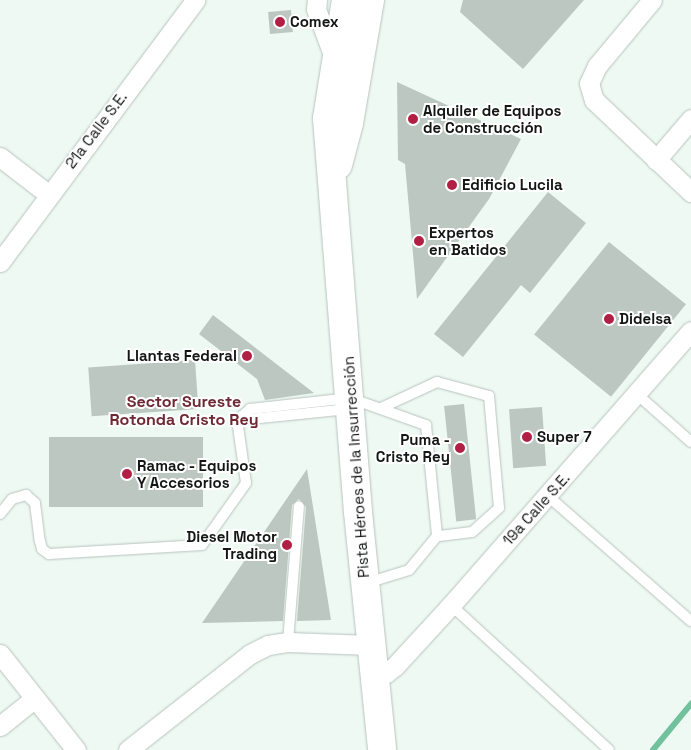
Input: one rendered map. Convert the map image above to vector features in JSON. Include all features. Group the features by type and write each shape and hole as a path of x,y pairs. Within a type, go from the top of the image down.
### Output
{"main road":[{"name":"Pista Héroes de la Insurrección","path":"346,0 327,118 354,403 370,645 382,750"},
{"name":"Pista Héroes de la Insurrección","path":"333,184 349,123 370,0"}],"street":[{"name":"21a Calle S.E.","path":"0,262 48,194 195,0"},
{"path":"317,0 316,10 336,62"},
{"path":"652,0 597,66 589,84 594,100 691,192"},
{"path":"656,160 691,119"},
{"path":"0,157 48,194"},
{"name":"19a Calle S.E.","path":"374,677 386,673 396,666 638,395 691,331"},
{"path":"128,750 250,654 268,645 288,642 370,645"},
{"path":"0,654 76,750"},
{"path":"0,726 35,698"}],"lane":[{"path":"365,584 409,570 437,536 472,532 499,508 489,396 437,382 381,408"},
{"path":"638,395 691,442"},
{"path":"0,514 12,499 26,495 35,503 40,542 42,549 49,554 202,545 246,484 238,426 242,416 250,409 354,403 381,408 426,425 437,536"},
{"path":"548,496 691,621"},
{"path":"288,642 299,506"},
{"path":"451,605 609,750"}],"building":[{"path":"463,0 584,0 523,69 460,12"},
{"name":"Comex","path":"291,10 293,32 270,34 268,12"},
{"name":"Edificio Lucila","path":"397,82 521,139 489,199 417,299 405,164 398,160"},
{"path":"548,192 586,223 530,293 521,285 463,357 434,334"},
{"name":"Didelsa","path":"609,242 686,304 611,397 534,334"},
{"name":"Llantas Federal","path":"213,315 314,393 265,400 257,379 199,334"},
{"path":"195,360 198,409 92,416 88,367"},
{"path":"464,404 476,519 456,521 444,406"},
{"name":"Super 7","path":"542,407 546,466 513,468 509,409"},
{"name":"Ramac - Equipos Y Accesorios","path":"49,437 203,437 203,507 49,507"},
{"name":"Diesel Motor Trading","path":"307,469 331,620 297,621 306,507 299,499 292,505 283,621 202,623"}],"waterway":[{"path":"653,750 691,704"}],"place":[{"name":"Comex","path":"280,22"},
{"name":"Alquiler de Equipos de Construcción","path":"413,119"},
{"name":"Edificio Lucila","path":"452,185"},
{"name":"Expertos en Batidos","path":"419,241"},
{"name":"Didelsa","path":"609,319"},
{"name":"Llantas Federal","path":"247,356"},
{"name":"Super 7","path":"527,437"},
{"name":"Puma - Cristo Rey","path":"460,448"},
{"name":"Ramac - Equipos Y Accesorios","path":"127,474"},
{"name":"Diesel Motor Trading","path":"287,545"}],"district":[{"name":"Sector Sureste Rotonda Cristo Rey","path":"184,411"}]}
